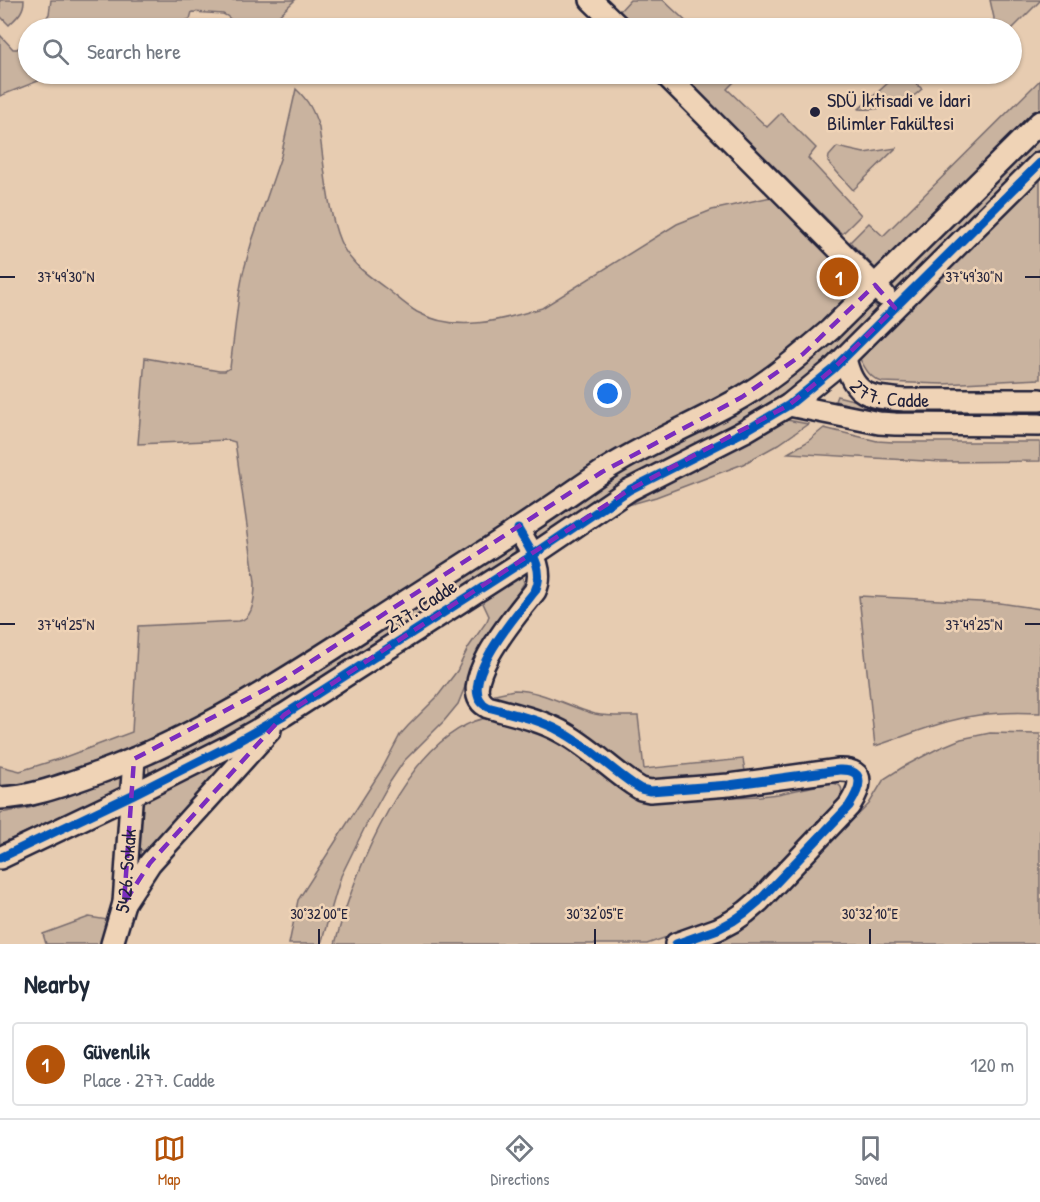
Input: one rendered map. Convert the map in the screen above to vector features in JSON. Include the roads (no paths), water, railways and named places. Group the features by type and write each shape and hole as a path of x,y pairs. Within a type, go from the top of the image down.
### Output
{"street":[{"path":"591,0 610,18"},
{"path":"675,84 875,285 895,308"},
{"name":"277. Cadde","path":"0,798 45,791 134,759 196,729 281,681 618,463 762,385 830,330 1040,122"},
{"path":"845,358 1040,163"},
{"name":"277. Cadde","path":"0,858 231,746 284,715 533,555 629,490 789,405 845,358 850,379 856,388 886,399 1040,400"},
{"path":"789,405 879,423 1040,425"},
{"path":"518,529 539,570 538,584 490,653 479,678 477,689 477,697 481,704 558,729 579,742 633,784 650,791 729,785 848,769 857,774 859,787 849,806 759,901 733,921 676,944"},
{"path":"124,903 150,863 284,715"},
{"name":"5426. Sokak","path":"112,944 124,903 134,759"}],"place":[{"name":"SDÜ İktisadi ve İdari Bilimler Fakültesi","path":"815,112"},
{"name":"Güvenlik","path":"839,277"}]}
